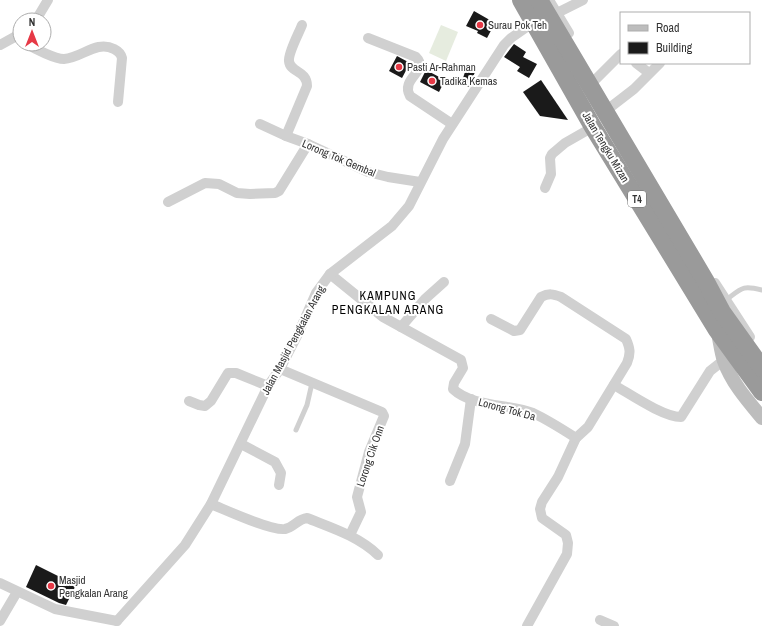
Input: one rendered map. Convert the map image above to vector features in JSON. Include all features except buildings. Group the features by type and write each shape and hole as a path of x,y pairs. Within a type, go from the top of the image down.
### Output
{"highway":[{"name":"Jalan Tengku Mizan","path":"521,0 593,127 717,330 728,356 762,392"},
{"name":"Jalan Tengku Mizan","path":"539,0 705,280 722,312 762,368"}],"street":[{"path":"41,12 48,0"},
{"path":"550,0 706,268 762,354"},
{"path":"557,13 583,0"},
{"name":"Jalan Masjid Pengkalan Arang","path":"119,624 185,545 211,504 268,386 280,369 299,332 316,293 330,274 392,226 409,206 420,182 452,124 504,45 511,38 534,22"},
{"path":"286,136 307,86 307,80 291,66 289,61 290,54 302,25"},
{"path":"368,38 419,59 420,67 407,85 407,91 410,96 452,124"},
{"path":"0,45 12,39"},
{"path":"45,52 59,58 66,59 101,46 116,50 121,54 122,58 118,102"},
{"path":"596,79 620,55"},
{"path":"637,64 649,73"},
{"path":"612,106 634,89 659,64"},
{"name":"Lorong Tok Gembal","path":"260,124 308,144 368,172 420,182"},
{"path":"545,188 551,174 550,158 552,154 565,143 593,127"},
{"path":"168,202 205,183 219,184 237,193 250,194 279,192 308,144"},
{"name":"Lorong Tok Da","path":"330,274 383,317 461,360 463,368 454,383 453,389 459,394 471,399 532,413 576,438"},
{"path":"401,327 425,299 444,282"},
{"path":"491,319 514,331 518,331 541,297 547,294 553,294 561,297 626,340 630,349 630,355 614,385 588,427 576,438 558,477 542,502 540,509 542,518 566,535 568,543 566,554 527,626"},
{"path":"614,385 658,410 675,417 681,417 710,371 728,356"},
{"path":"728,356 730,377 737,388 762,418"},
{"name":"Lorong Cik Onn","path":"280,369 382,412 384,416 370,452 357,497 362,512 350,535"},
{"path":"189,401 205,406 211,401 228,373 236,373 268,386"},
{"path":"450,481 465,444 471,399"},
{"path":"241,444 275,462 281,473 279,486"},
{"path":"211,504 256,522 283,529 292,527 302,518 307,518 350,535 378,555"},
{"path":"0,583 55,609 119,624"},
{"path":"0,621 17,592"},
{"path":"600,620 614,626"}],"lane":[{"path":"726,300 740,289 746,287 762,290"},
{"path":"296,430 307,405 312,383"}],"shaded area":[{"path":"441,25 458,32 446,61 429,53"}],"place":[{"name":"Surau Pok Teh","path":"480,25"},
{"name":"Pasti Ar-Rahman","path":"399,67"},
{"name":"Tadika Kemas","path":"432,81"},
{"name":"Masjid Pengkalan Arang","path":"51,586"}],"district":[{"name":"KAMPUNG PENGKALAN ARANG","path":"388,303"}]}
